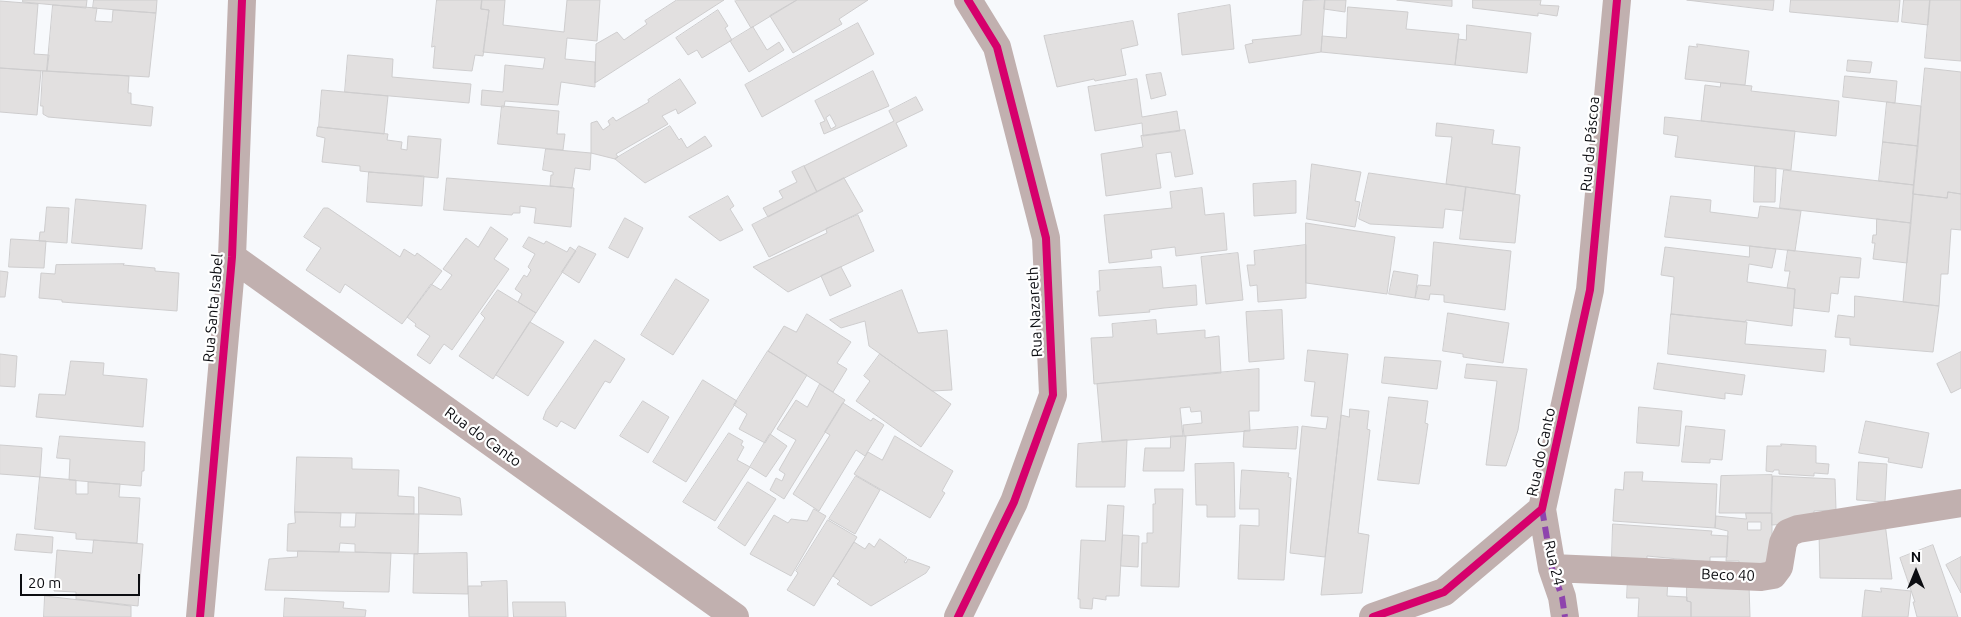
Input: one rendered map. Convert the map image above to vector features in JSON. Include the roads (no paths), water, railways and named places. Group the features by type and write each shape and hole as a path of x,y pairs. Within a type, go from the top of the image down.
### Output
{"street":[{"name":"Rua Santa Isabel","path":"200,617 232,257 242,0"},
{"name":"Rua Nazareth","path":"958,617 1014,502 1053,395 1046,238 997,47 968,0"},
{"name":"Rua da Páscoa","path":"1590,290 1617,0"},
{"name":"Rua do Canto","path":"232,257 735,617"},
{"name":"Rua do Canto","path":"1373,617 1444,592 1542,510 1590,290"},
{"name":"Beco 40","path":"1552,568 1761,576 1773,574 1779,567 1783,543 1788,533 1798,529 1961,503"},
{"name":"Rua 24","path":"1542,510 1552,568 1562,597 1565,617"}]}
